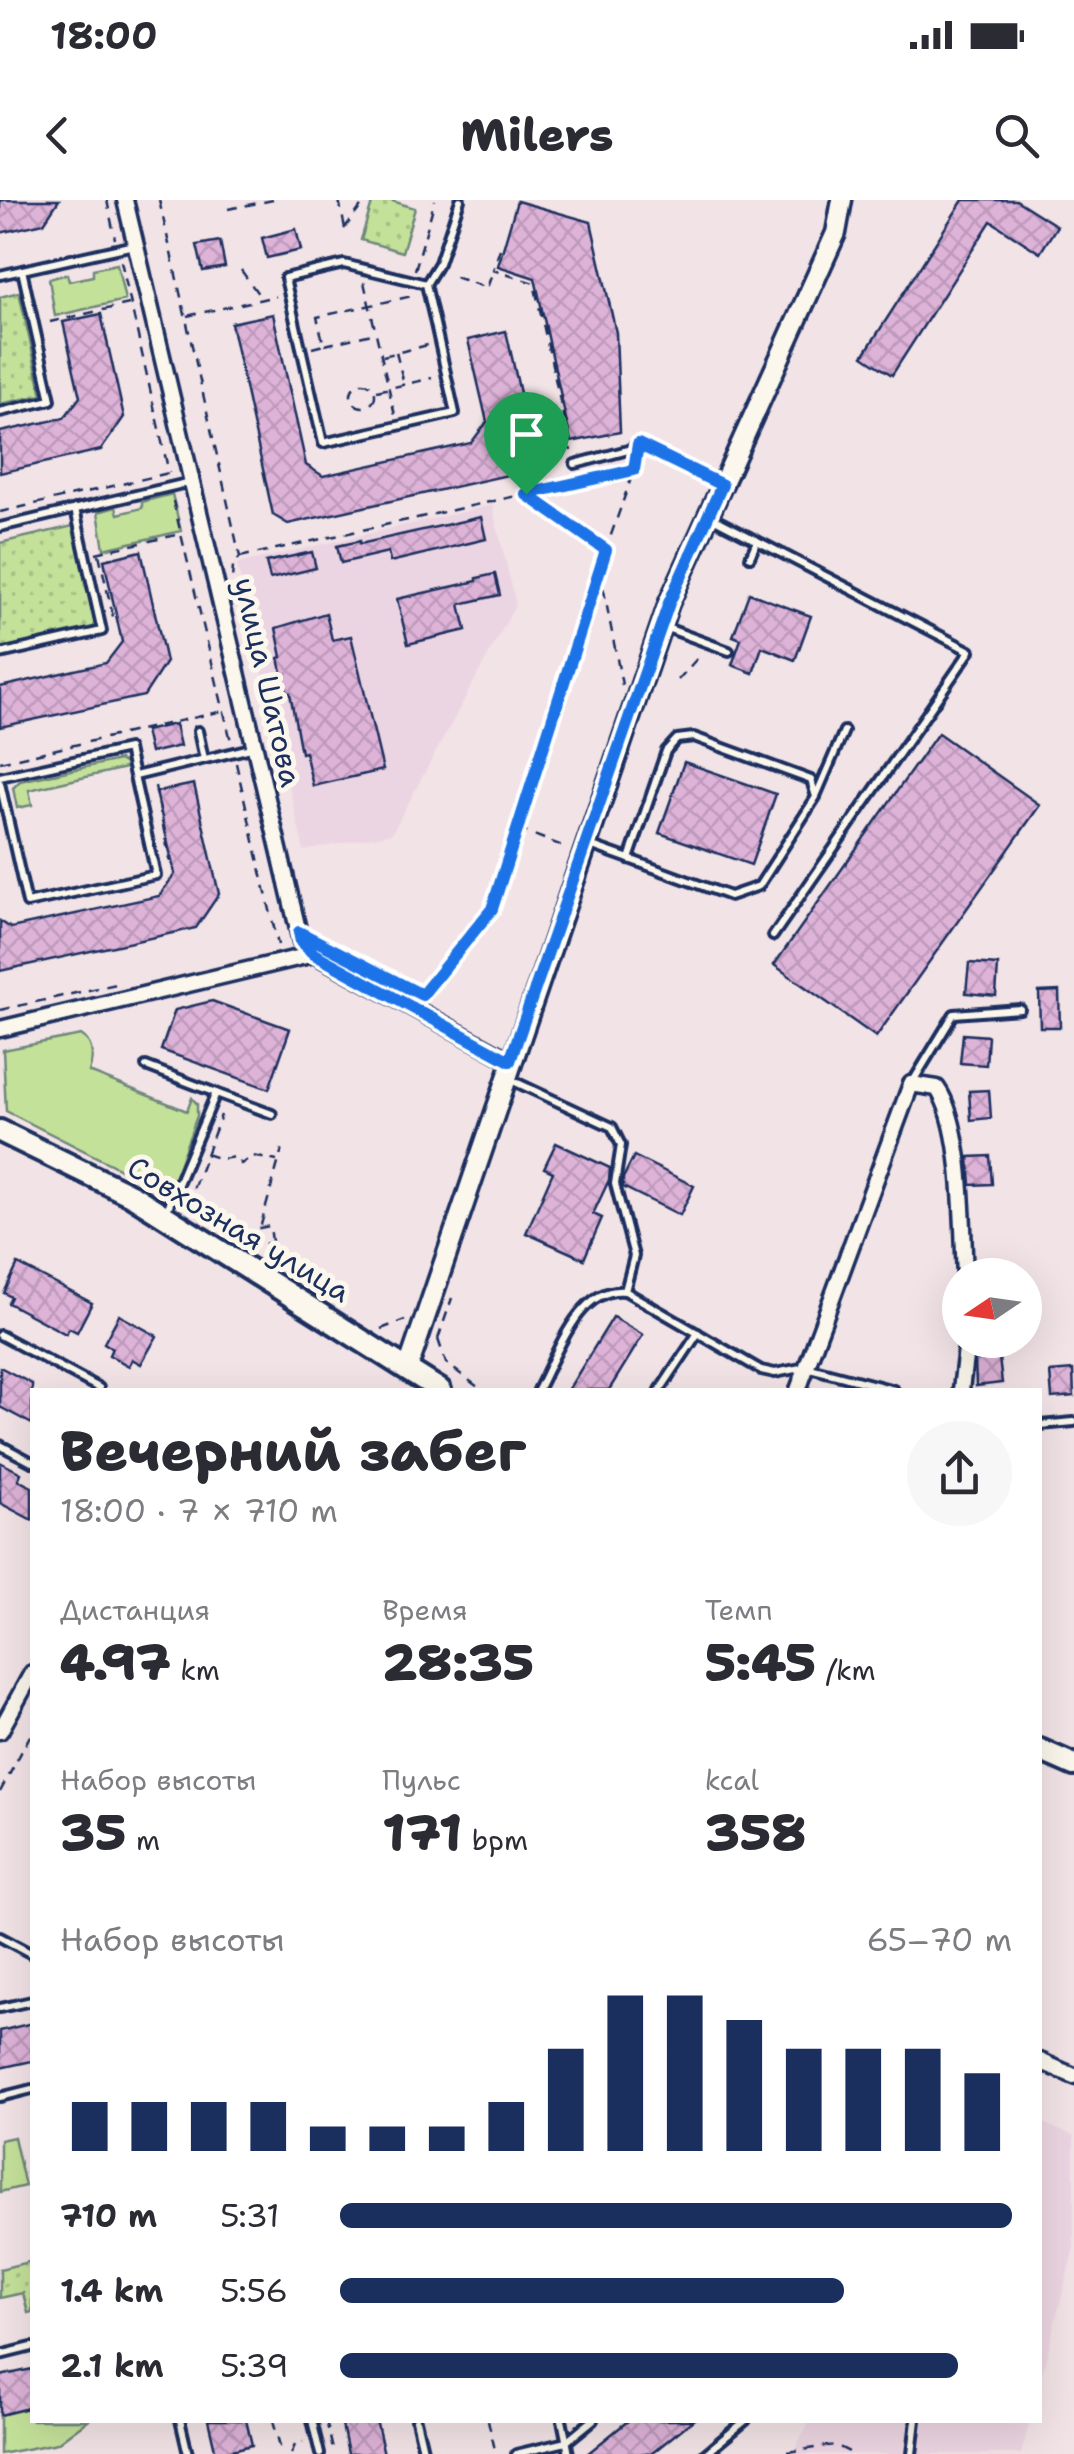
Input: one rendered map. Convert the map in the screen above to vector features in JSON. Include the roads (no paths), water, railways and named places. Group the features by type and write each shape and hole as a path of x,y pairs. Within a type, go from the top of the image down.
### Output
{"main road":[{"name":"Совхозная улица","path":"0,1131 175,1214 437,1388"},
{"path":"1042,1751 1074,1764"}],"street":[{"name":"улица Шатова","path":"125,200 301,942 314,954"},
{"path":"408,1368 578,846 661,626 836,233 842,200"},
{"path":"0,1029 314,954 508,1069"},
{"path":"799,1388 911,1084 937,1088 948,1103 964,1258"},
{"path":"962,1388 965,1358"},
{"path":"0,1731 30,1676"},
{"path":"1042,2062 1074,2076"}],"lane":[{"path":"427,288 344,264 286,278 323,443 455,413 427,288 460,200"},
{"path":"0,276 136,245"},
{"path":"0,412 51,400 22,270"},
{"path":"574,464 638,444 722,485"},
{"path":"0,527 192,482"},
{"path":"0,654 102,631 75,509"},
{"path":"708,516 970,650 773,936"},
{"path":"750,557 756,541"},
{"path":"661,626 729,650"},
{"path":"198,730 204,759"},
{"path":"578,846 629,859 730,896 759,886 816,797 844,731"},
{"path":"629,859 666,751 677,739 694,736 812,780 816,797"},
{"path":"134,776 255,746"},
{"path":"128,749 156,874 27,903 0,780 128,749"},
{"path":"911,1084 954,1014 1020,1009"},
{"path":"146,1066 272,1114"},
{"path":"508,1069 618,1135 621,1145 615,1184 634,1256 624,1290"},
{"path":"175,1214 216,1093"},
{"path":"539,1388 587,1302 606,1292 624,1290 760,1370 776,1373 806,1368 886,1388"},
{"path":"661,1388 698,1332"},
{"path":"0,1335 99,1388"},
{"path":"1042,1426 1074,1422"},
{"path":"0,1444 30,1461"},
{"path":"0,1937 30,1953"},
{"path":"0,2008 30,2001"},
{"path":"0,2097 30,2090"},
{"path":"0,2355 30,2348"},
{"path":"181,2423 188,2454"},
{"path":"313,2423 320,2454"},
{"path":"417,2423 424,2454"},
{"path":"563,2423 569,2454"},
{"path":"516,2454 566,2442 589,2423"},
{"path":"705,2454 742,2423"},
{"path":"912,2454 916,2423"}]}
